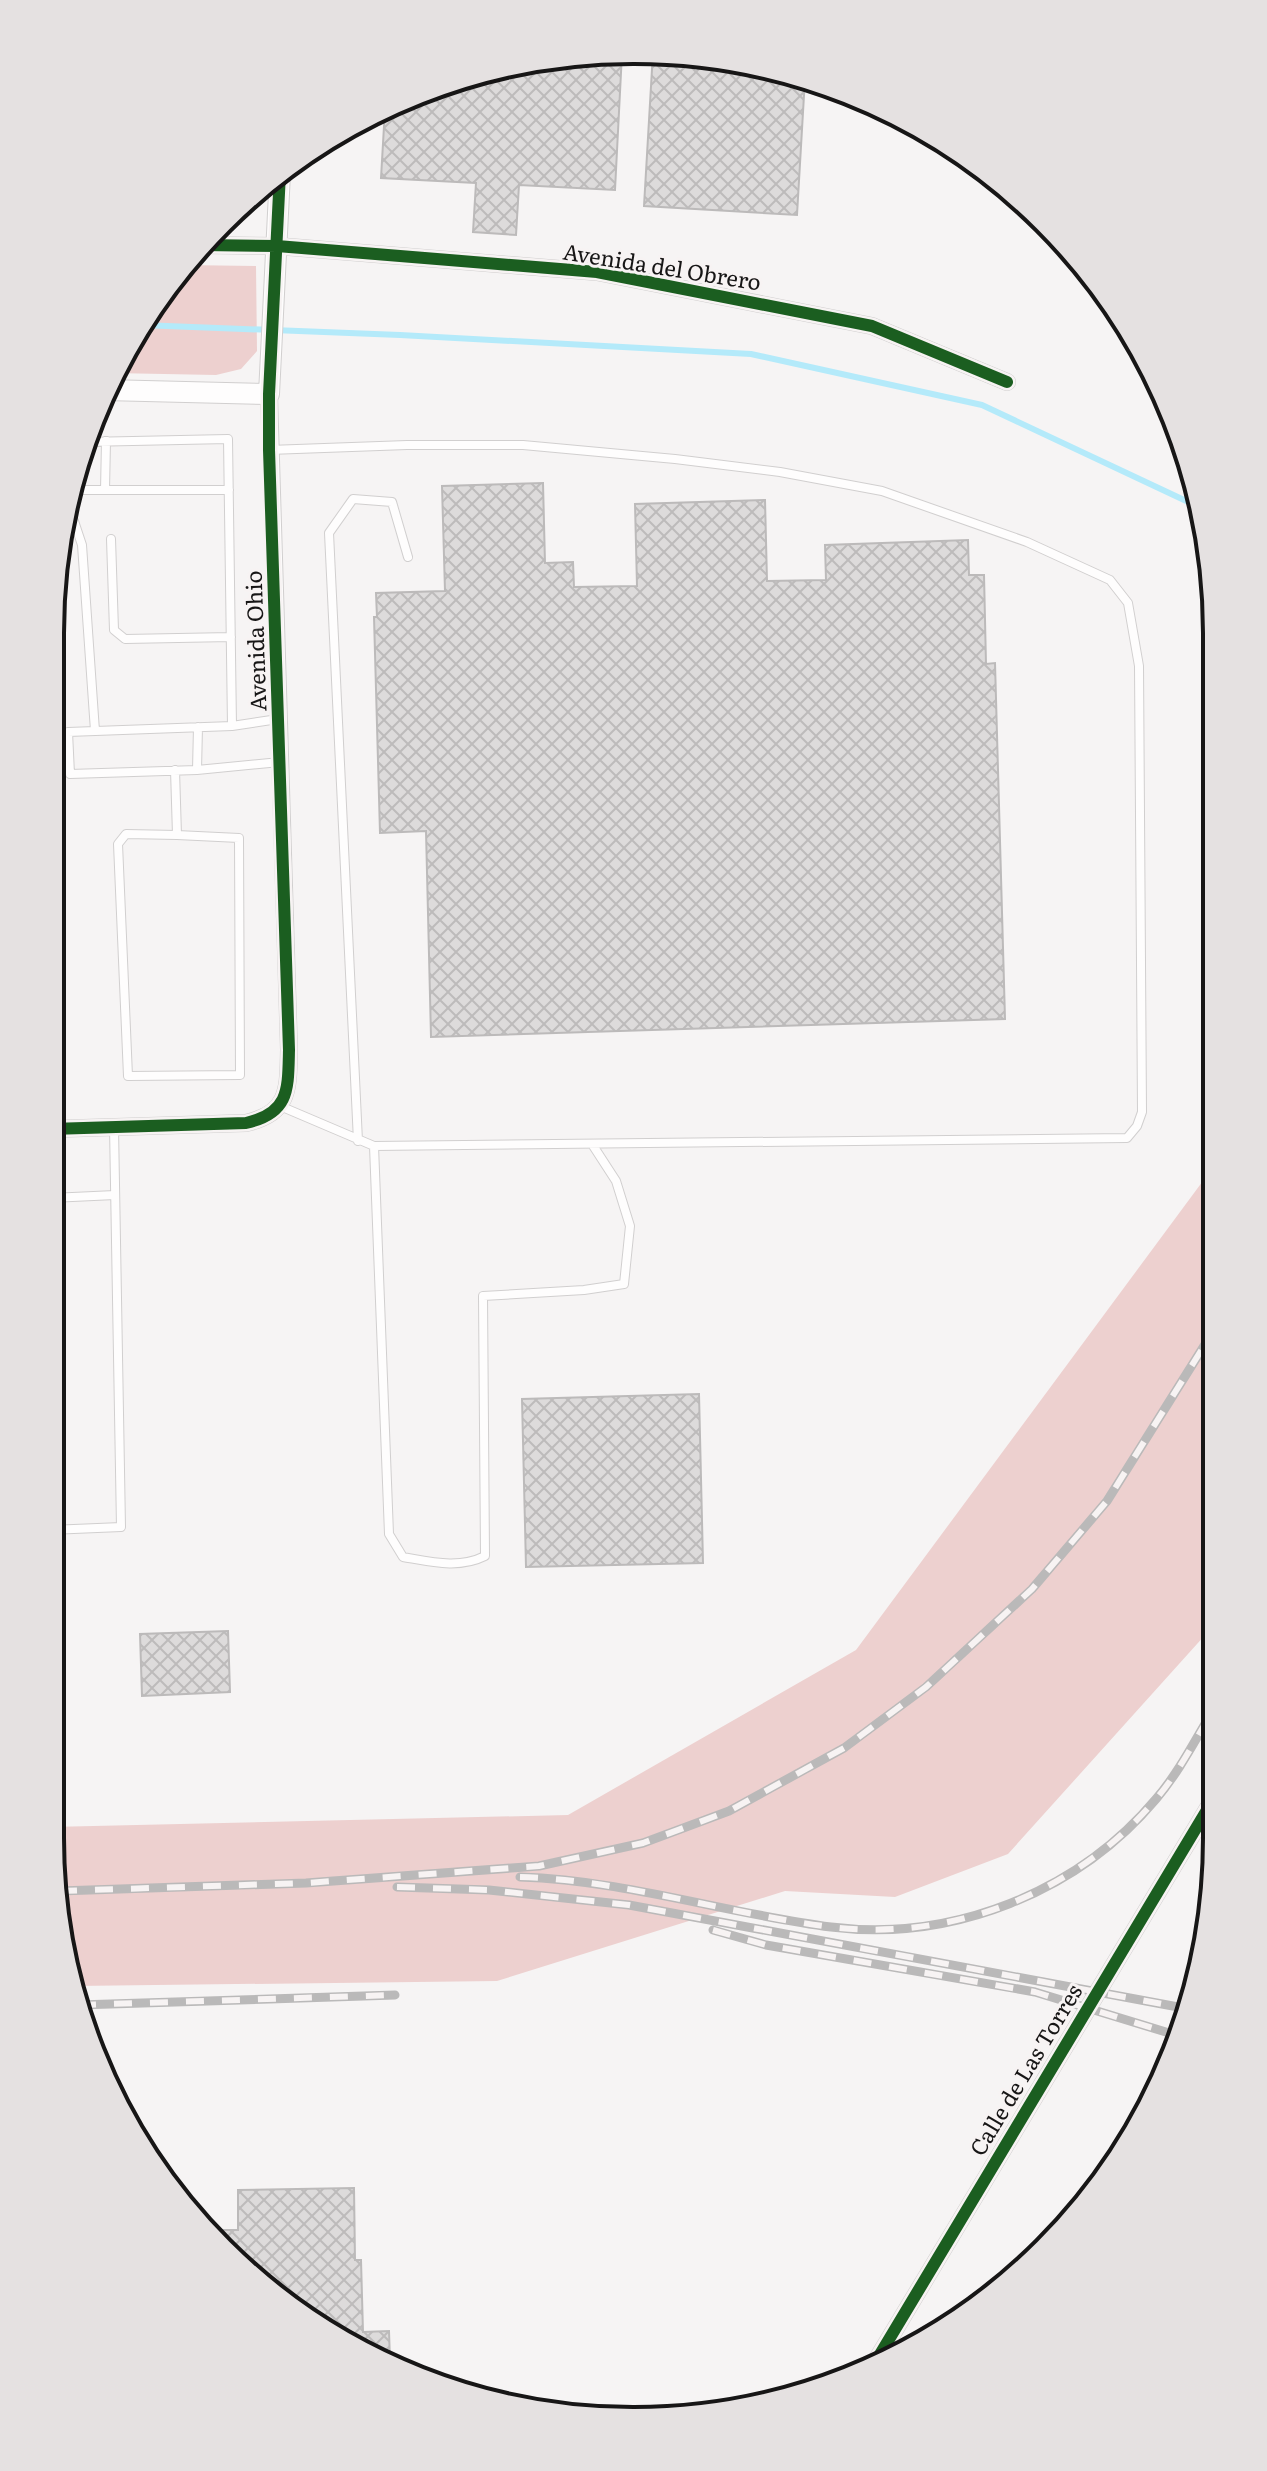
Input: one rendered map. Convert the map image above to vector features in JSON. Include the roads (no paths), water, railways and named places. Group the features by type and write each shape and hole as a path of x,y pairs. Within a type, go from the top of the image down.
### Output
{"street":[{"name":"Avenida Ohio","path":"279,188 269,450 289,1050 288,1081 280,1106"},
{"name":"Avenida del Obrero","path":"217,245 277,246 612,275 872,326 1007,382"},
{"path":"213,393 229,388 272,358"},
{"path":"119,390 269,394"},
{"path":"64,1129 246,1123 272,1114 280,1106"},
{"name":"Calle de Las Torres","path":"883,2349 1203,1817"}],"lane":[{"path":"97,441 228,439 232,726"},
{"path":"105,490 106,441"},
{"path":"269,450 523,445 675,459 828,480 882,491 1027,542 1110,580 1128,603 1139,666 1142,1112 1137,1126 1127,1138 374,1146 280,1106"},
{"path":"82,490 229,490"},
{"path":"358,1141 329,533 353,499 392,502 408,557"},
{"path":"75,523 82,545 95,731"},
{"path":"111,539 114,630 125,639 231,637"},
{"path":"278,719 232,726 68,732 70,774 197,770 280,762"},
{"path":"197,770 198,727"},
{"path":"175,770 177,835"},
{"path":"126,834 177,835 239,838 240,1075 128,1076 118,844 126,834"},
{"path":"64,1529 121,1527 114,1127"},
{"path":"374,1146 389,1534 403,1557 469,1564 485,1556 483,1296 584,1290 624,1284 630,1226 616,1181 592,1144"},
{"path":"64,1197 115,1195"}],"waterway":[{"path":"155,326 751,354 982,405 1187,502"}],"railway":[{"path":"67,1891 306,1883 539,1866 643,1843 729,1811 844,1748 926,1687 1032,1589 1107,1501 1203,1348"},
{"path":"520,1877 598,1884 831,1927 877,1930 967,1918 1010,1904 1051,1884 1125,1832 1165,1788 1203,1727"},
{"path":"397,1887 489,1890 629,1905 1177,2007"},
{"path":"713,1930 766,1945 1035,1992 1168,2033"},
{"path":"89,2005 395,1995"}]}
